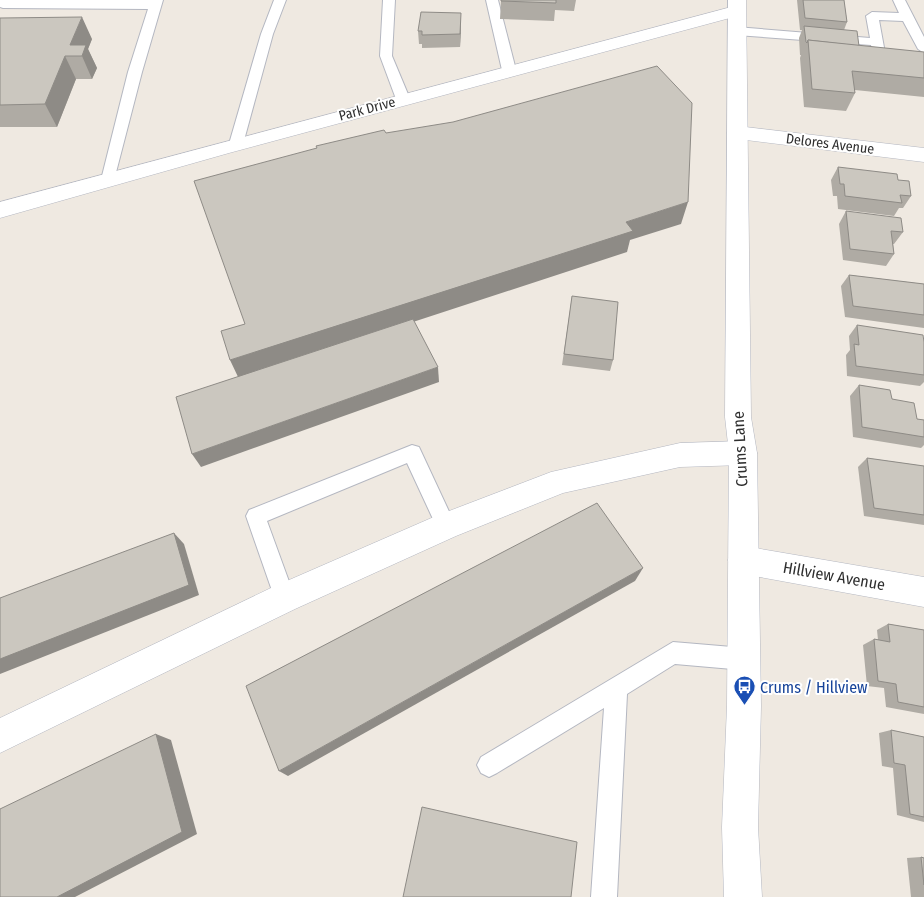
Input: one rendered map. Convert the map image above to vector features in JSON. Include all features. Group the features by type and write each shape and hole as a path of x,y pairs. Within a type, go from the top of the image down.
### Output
{"street":[{"name":"Park Drive","path":"0,210 509,70 736,14"},
{"name":"Crums Lane","path":"736,14 738,417 743,453 744,659 740,827 743,897"},
{"name":"Delores Avenue","path":"737,133 924,155"},
{"path":"0,736 284,598 446,526 561,480 680,455 743,453"},
{"name":"Hillview Avenue","path":"743,560 924,592"}],"lane":[{"path":"6,0 3,4 157,2 135,72 108,180"},
{"path":"236,144 267,34 280,0"},
{"path":"388,0 386,56 403,99"},
{"path":"492,0 509,70"},
{"path":"898,0 924,49"},
{"path":"736,14 877,42"},
{"path":"880,60 872,16 907,17"},
{"path":"284,598 256,516 412,453 446,526"},
{"path":"489,765 673,653 744,659"},
{"path":"604,897 616,688"}],"building":[{"path":"556,0 556,3 501,1"},
{"path":"803,0 844,0 847,22 805,18"},
{"path":"421,12 461,13 460,34 422,35 422,31 418,31"},
{"path":"82,17 70,45 86,45 82,56 65,56 45,104 0,105 0,18"},
{"path":"804,26 857,31 859,46 808,40 807,43"},
{"path":"808,40 924,52 924,78 852,71 855,93 812,89"},
{"path":"657,66 692,103 688,202 626,222 633,231 230,360 221,331 245,324 194,181 317,148 316,146 384,130 386,133 453,122"},
{"path":"838,167 897,174 898,180 909,181 911,196 900,195 902,203 845,196 844,184 840,184"},
{"path":"846,211 901,218 903,232 891,231 894,254 850,249"},
{"path":"849,275 924,284 924,315 853,306"},
{"path":"572,296 618,302 613,360 564,354"},
{"path":"413,319 438,367 192,454 176,397"},
{"path":"857,325 923,335 924,375 856,366 854,344 859,345"},
{"path":"859,385 890,390 892,399 914,403 917,419 924,420 924,437 862,427"},
{"path":"867,458 924,466 924,515 874,508"},
{"path":"597,503 643,568 279,771 246,686"},
{"path":"174,533 189,585 0,659 0,598"},
{"path":"888,624 924,630 924,707 898,702 896,684 878,681 874,639 890,642"},
{"path":"891,730 924,737 924,817 910,814 905,765 894,763"},
{"path":"156,734 182,832 57,897 0,897 0,809"},
{"path":"422,807 577,842 571,897 403,897"},
{"path":"921,857 924,858 924,885"}],"place":[{"name":"Crums / Hillview","path":"744,706"}]}
